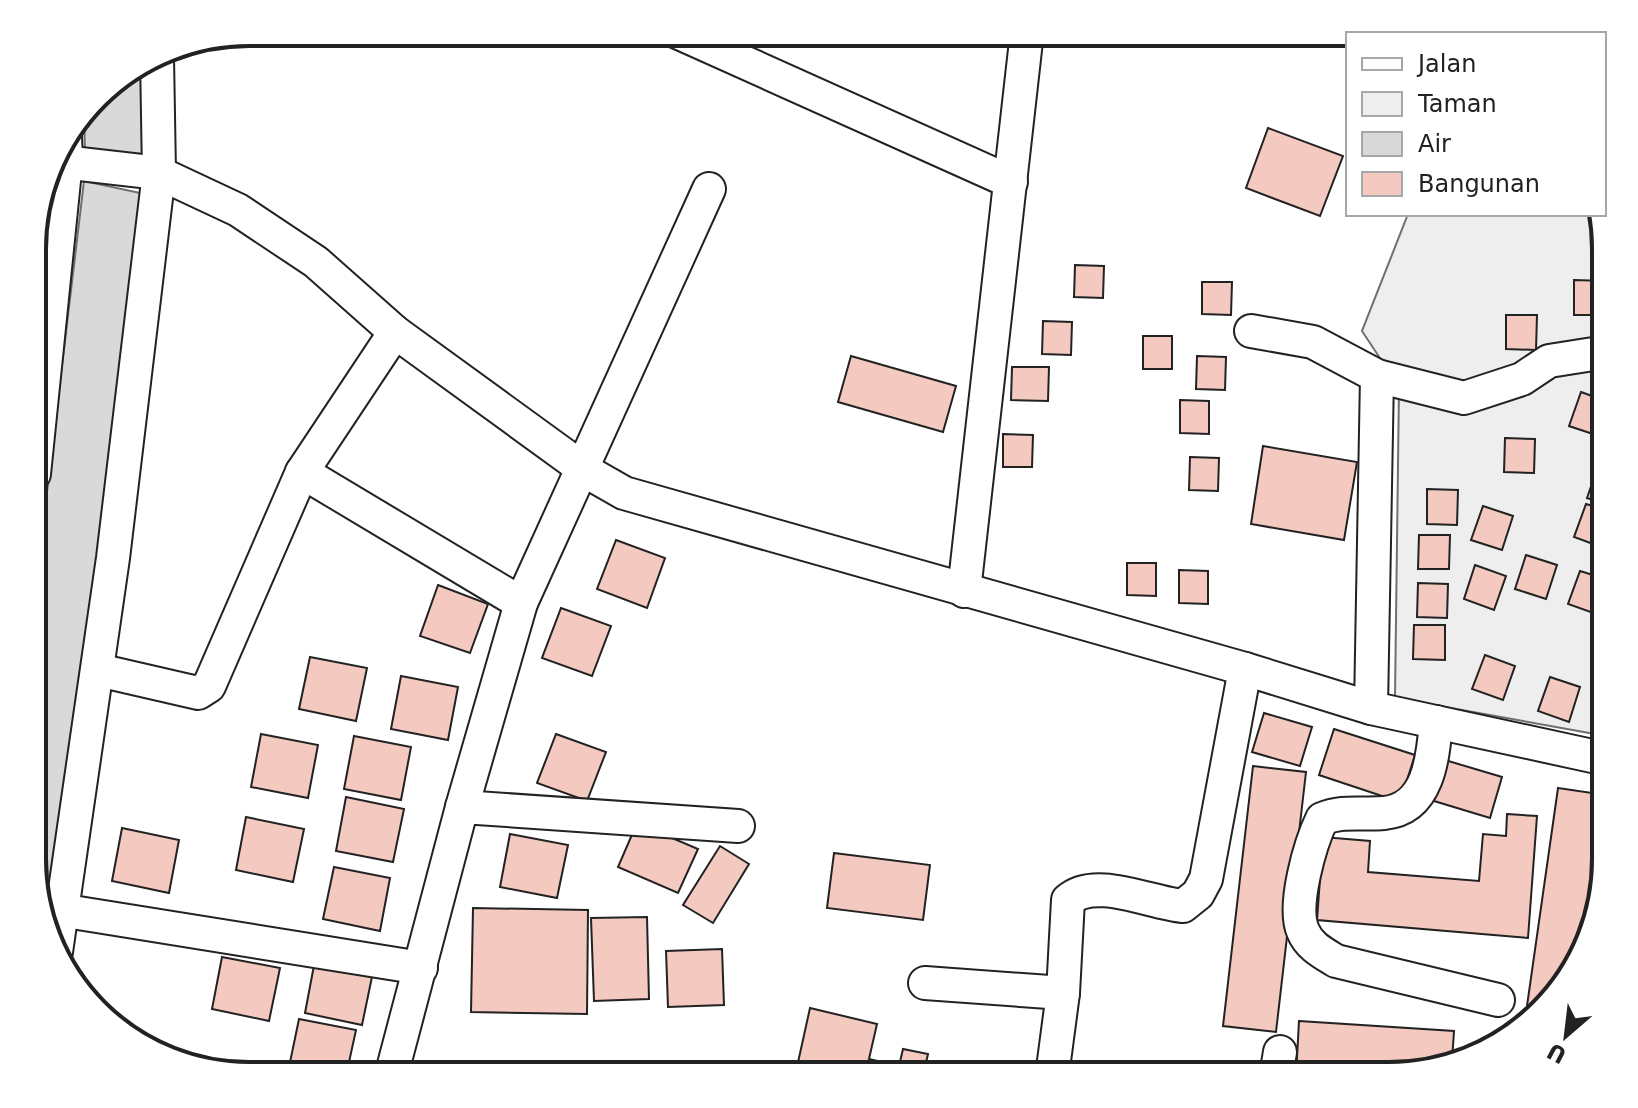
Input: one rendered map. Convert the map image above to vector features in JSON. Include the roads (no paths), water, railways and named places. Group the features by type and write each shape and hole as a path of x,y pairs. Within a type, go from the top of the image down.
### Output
{"street":[{"path":"708,46 1011,182"},
{"path":"964,591 1026,46"},
{"path":"156,69 149,172 98,670 53,908 421,968"},
{"path":"69,156 149,172 211,195 263,224 316,262 395,332 581,467 624,493 1245,669 1371,708 1592,756"},
{"path":"46,354 65,163"},
{"path":"395,1062 462,807 521,603 709,189"},
{"path":"1251,331 1313,342 1377,376 1464,398 1522,379 1549,361 1592,354"},
{"path":"98,670 198,693 209,686 302,472 395,332"},
{"path":"1371,708 1377,376"},
{"path":"302,472 521,603"},
{"path":"1054,1062 1063,993 1065,911 1068,900 1079,891 1097,889 1183,906 1198,894 1206,879 1245,669"},
{"path":"1436,722 1428,772 1423,786 1408,806 1386,813 1338,812 1322,819 1311,843 1300,908 1302,930 1313,947 1336,961 1498,1000"},
{"path":"462,807 738,826"},
{"path":"925,983 1063,993"}],"water":[{"path":"146,74 145,163 85,154 84,130 96,115 115,96"},
{"path":"84,181 145,194 104,547 52,895 50,895 46,859 46,500"}]}
